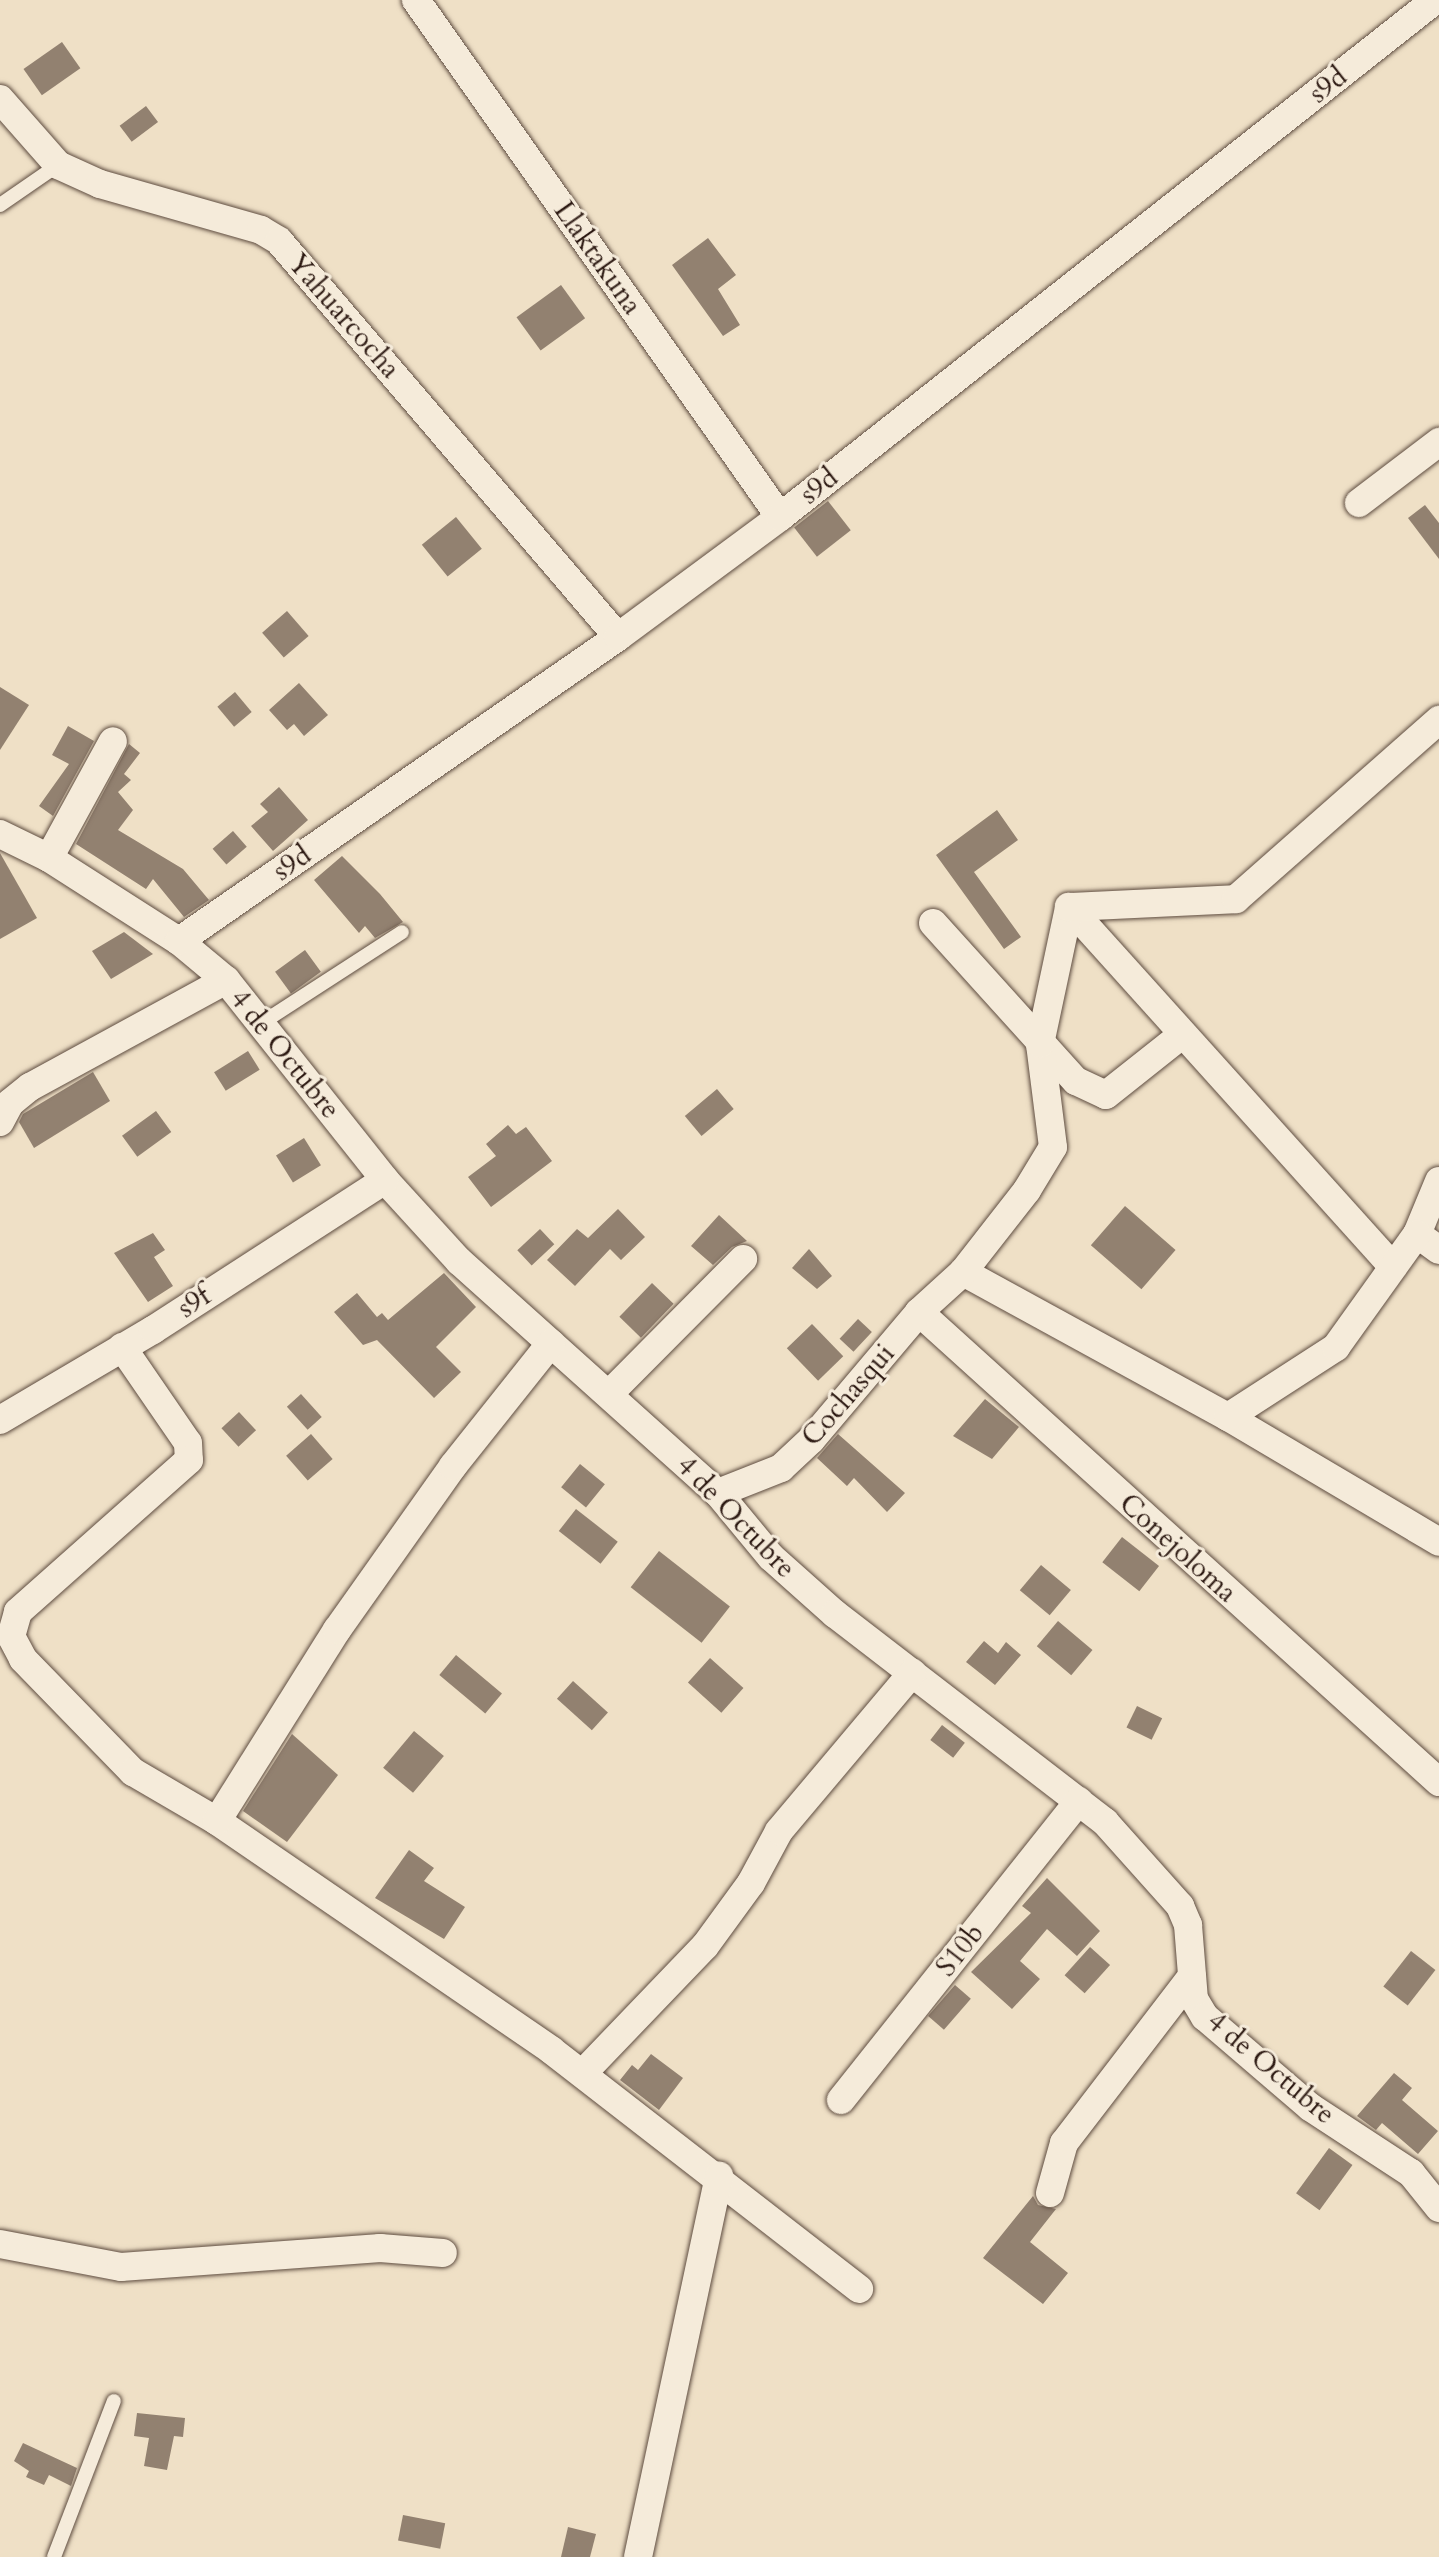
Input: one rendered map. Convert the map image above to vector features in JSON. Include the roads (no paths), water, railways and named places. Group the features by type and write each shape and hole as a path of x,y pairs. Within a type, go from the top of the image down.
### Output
{"street":[{"name":"Llaktakuna","path":"416,0 780,517"},
{"name":"s9d","path":"179,941 618,637 780,517 1435,0"},
{"name":"Yahuarcocha","path":"0,99 58,165 100,184 261,230 279,241 618,637"},
{"path":"1359,503 1439,442"},
{"path":"1069,907 1236,899 1439,720"},
{"path":"49,858 113,741"},
{"name":"4 de Octubre","path":"0,834 49,858 179,941 226,980 385,1180 459,1261 610,1393 718,1493 771,1557 912,1673 1079,1801 1180,1906 1188,1925 1194,1999 1205,2017 1310,2107 1411,2173 1439,2208"},
{"path":"1069,907 1393,1267"},
{"name":"Cochasqui","path":"718,1493 781,1468 919,1312 963,1272 1027,1190 1053,1147 1040,1044 1069,907"},
{"path":"933,923 1076,1081 1106,1095 1183,1034"},
{"path":"0,1122 10,1103 30,1087 226,980"},
{"name":"s9f","path":"0,1420 122,1347 385,1180"},
{"path":"1228,1417 1336,1347 1393,1267 1428,1242 1439,1181"},
{"path":"610,1393 743,1259"},
{"path":"963,1272 1228,1417 1439,1542"},
{"name":"Conejoloma","path":"919,1312 1439,1782"},
{"path":"217,1821 337,1630 453,1466 551,1343"},
{"path":"122,1347 188,1443 189,1460 18,1612 11,1636 23,1659 133,1772 217,1821 583,2073 719,2175 859,2289"},
{"path":"583,2073 705,1946 751,1883 779,1831 912,1673"},
{"name":"S10b","path":"841,2100 1079,1801"},
{"path":"1050,2193 1064,2143 1192,1976"},
{"path":"638,2557 719,2175"},
{"path":"0,2244 121,2267 380,2248 443,2253"}],"lane":[{"path":"0,205 58,165"},
{"path":"260,1024 402,932"},
{"path":"54,2557 114,2401"}]}
